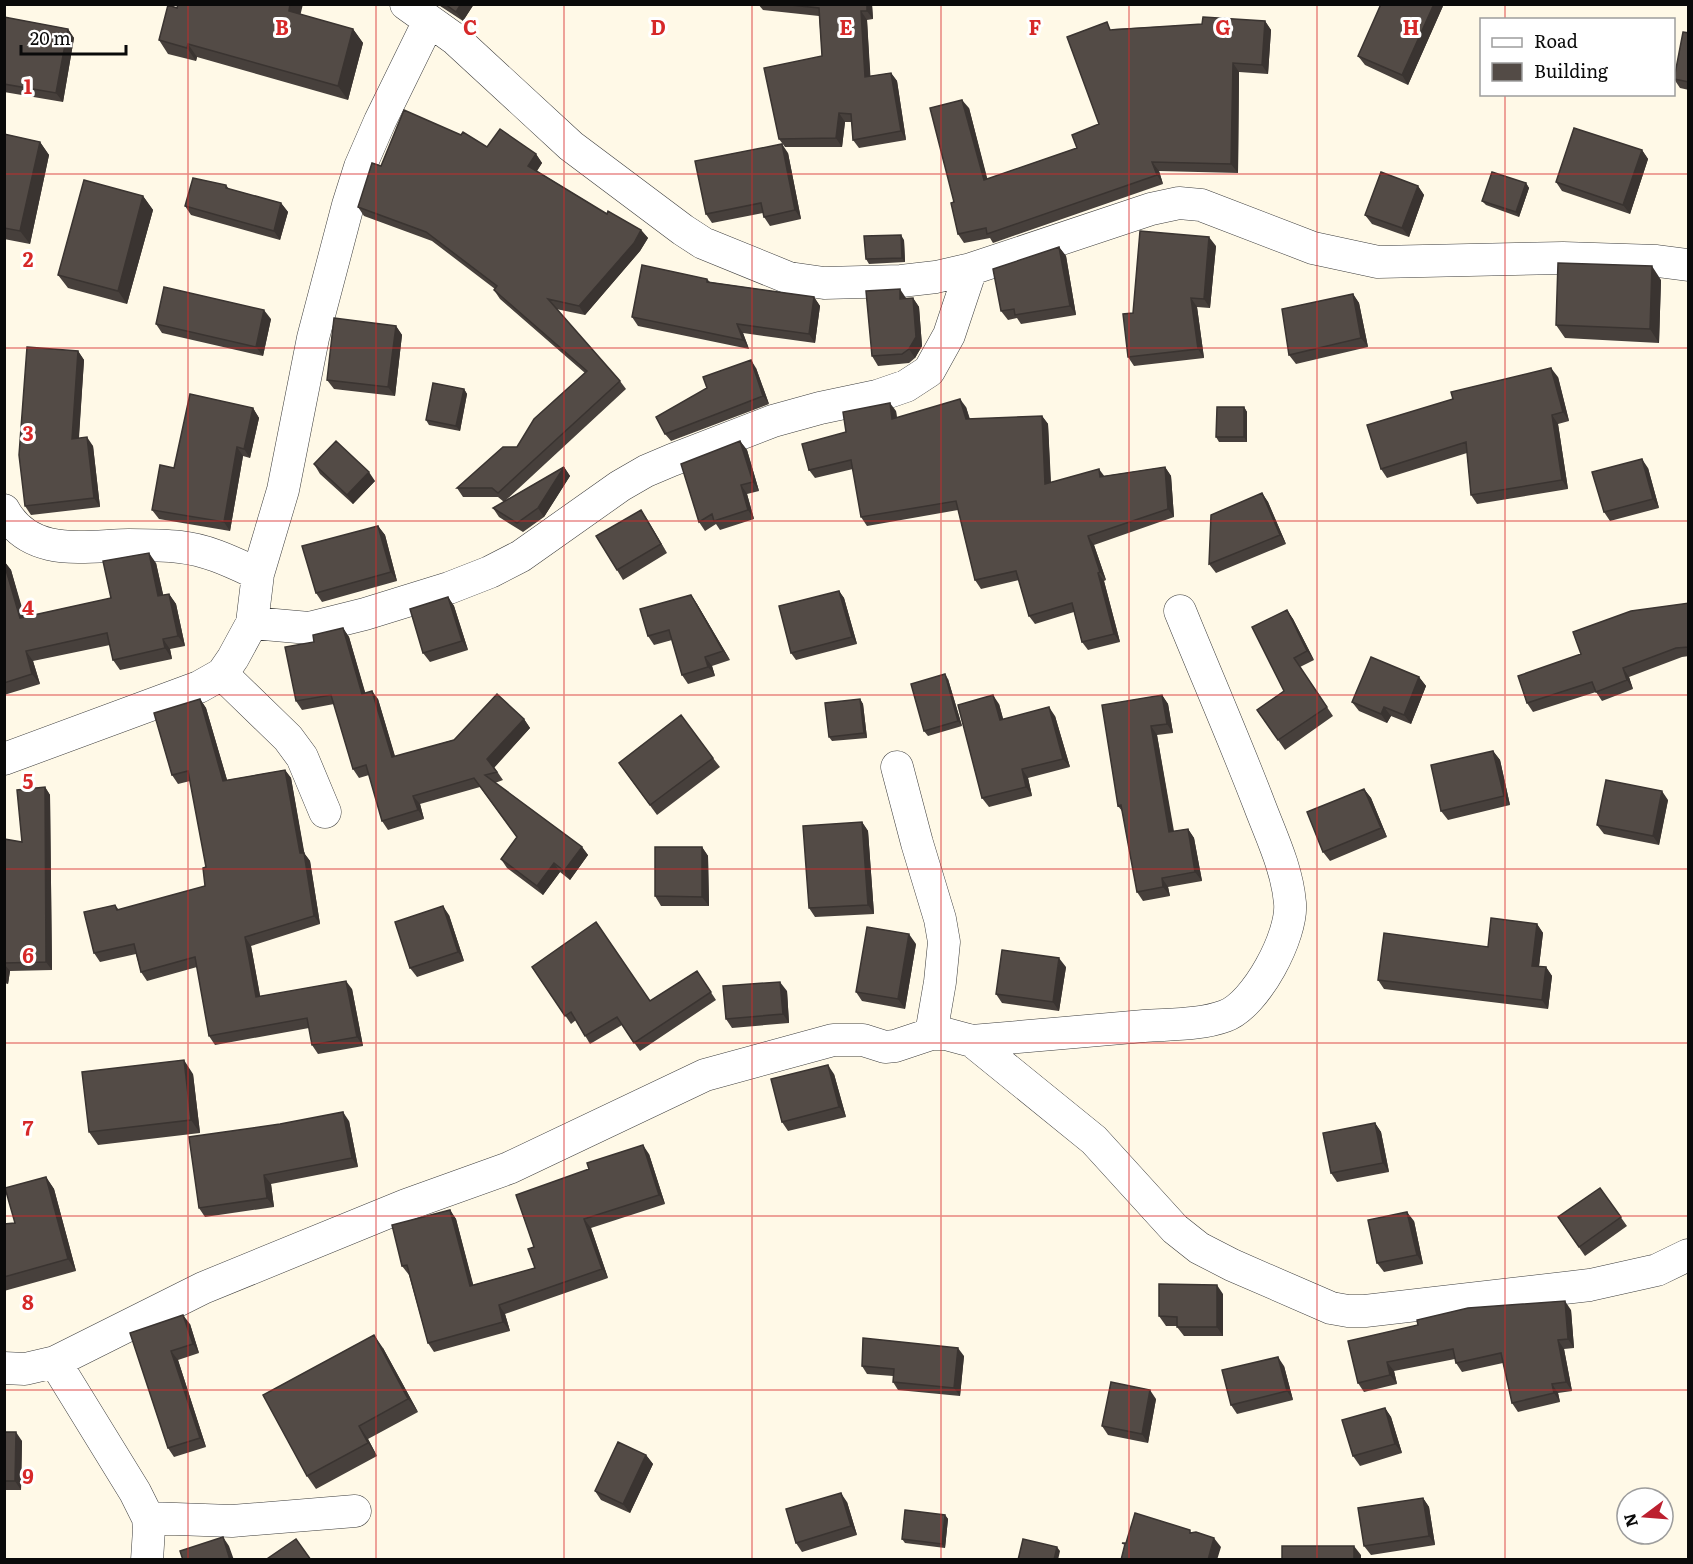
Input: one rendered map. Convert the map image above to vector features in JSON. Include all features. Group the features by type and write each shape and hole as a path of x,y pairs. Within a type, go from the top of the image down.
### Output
{"street":[{"path":"4,759 199,687 222,674 233,658 252,623 258,574 283,490 313,338 348,205 418,13 454,39 571,146 703,243 789,278 824,282 901,281 936,277 971,269 1151,209 1179,203 1201,205 1313,248 1378,262 1683,256"},
{"path":"252,623 309,628 365,614 449,588 490,572 521,556 620,486 664,464 773,421 877,396 906,386 929,371 949,335 971,269"},
{"path":"4,510 11,524 36,541 75,549 129,545 178,546 201,550 258,574"},
{"path":"4,1368 25,1369 55,1362 203,1288 406,1205 509,1168 705,1075 833,1040 863,1040 885,1047 931,1034 972,1041 1190,1022 1227,1016 1242,1005 1275,961 1288,926 1291,906 1287,878 1180,611"},
{"path":"222,674 288,738 302,757 325,812"},
{"path":"897,767 940,919 944,942 931,1034"},
{"path":"972,1041 1094,1140 1175,1229 1199,1248 1232,1265 1331,1308 1365,1311 1590,1285 1657,1270 1689,1255"},
{"path":"55,1362 135,1492 148,1518 147,1560"},
{"path":"148,1518 232,1521 355,1511"}],"building":[{"path":"178,4 290,4 289,11 353,29 338,86 188,44 187,48 159,40 168,5 177,8"},
{"path":"445,4 461,4 456,12"},
{"path":"781,4 867,4 867,11 861,11 865,77 891,73 901,131 853,140 851,114 839,113 836,138 779,139 764,68 822,56 819,8"},
{"path":"1381,4 1434,4 1402,75 1358,56"},
{"path":"4,17 68,29 56,93 4,84"},
{"path":"1203,17 1265,21 1262,65 1233,63 1231,164 1152,162 1157,175 987,234 986,228 958,234 951,203 954,202 930,108 962,100 984,180 1077,148 1072,135 1099,124 1067,37 1107,22 1110,30 1202,24"},
{"path":"1683,32 1689,33 1689,82 1675,79"},
{"path":"404,110 461,135 463,132 487,147 500,129 536,154 528,166 607,214 608,211 641,230 634,243 579,306 548,299 620,381 498,493 492,488 457,488 503,447 517,447 534,419 587,371 494,290 497,286 426,232 358,207 372,163 381,166"},
{"path":"1574,128 1642,150 1623,205 1556,182"},
{"path":"4,134 40,142 20,231 4,228"},
{"path":"782,144 795,210 764,217 761,203 706,214 695,161"},
{"path":"1381,172 1418,186 1402,228 1365,215"},
{"path":"1492,172 1526,183 1516,212 1482,201"},
{"path":"193,178 226,185 226,188 281,203 274,231 185,206"},
{"path":"84,180 143,196 118,291 58,275"},
{"path":"1140,231 1209,237 1204,299 1191,298 1198,349 1128,357 1123,314 1133,313"},
{"path":"901,235 902,258 866,259 864,236"},
{"path":"1059,247 1070,306 1015,315 1014,309 1001,311 993,269"},
{"path":"1558,263 1652,266 1650,329 1556,325"},
{"path":"642,265 707,279 707,282 814,297 809,334 737,324 743,340 632,317"},
{"path":"164,287 264,310 256,347 156,324"},
{"path":"900,289 900,299 913,298 916,337 909,349 902,354 872,356 866,291"},
{"path":"1353,294 1361,338 1289,355 1282,309"},
{"path":"334,318 396,326 388,387 327,380"},
{"path":"27,347 78,351 72,439 87,437 94,498 25,506 19,455"},
{"path":"751,360 763,396 665,434 656,417 707,388 703,377"},
{"path":"1551,368 1563,412 1552,415 1562,480 1471,495 1466,442 1381,469 1367,425 1453,399 1451,392"},
{"path":"433,383 464,389 456,426 426,420"},
{"path":"190,394 253,408 244,449 237,447 224,522 152,510 160,465 174,468"},
{"path":"960,399 966,419 1042,416 1045,484 1099,469 1100,477 1165,467 1168,509 1088,536 1100,572 1098,573 1114,634 1082,642 1072,603 1029,616 1016,571 975,580 956,501 861,517 851,460 809,470 802,444 846,432 843,412 890,403 892,419"},
{"path":"1217,407 1244,407 1244,437 1216,437"},
{"path":"336,441 369,472 347,495 314,464"},
{"path":"740,441 753,482 741,485 748,510 714,521 712,514 699,522 681,464"},
{"path":"1642,459 1653,499 1604,512 1592,472"},
{"path":"564,467 538,508 517,523 493,508"},
{"path":"1262,493 1280,535 1209,564 1211,515"},
{"path":"641,510 661,544 617,570 596,536"},
{"path":"378,526 391,572 316,593 302,546"},
{"path":"149,553 158,596 169,594 178,636 163,639 165,648 113,660 107,633 26,651 32,674 4,683 4,563 20,618 111,598 103,561"},
{"path":"839,591 852,637 791,653 779,606"},
{"path":"691,595 723,651 705,657 708,667 682,675 669,630 648,636 640,609"},
{"path":"448,597 462,641 423,653 410,609"},
{"path":"1689,603 1689,647 1676,648 1623,668 1627,680 1596,692 1592,682 1527,703 1518,676 1581,654 1573,632 1631,611"},
{"path":"1287,610 1307,651 1294,658 1327,707 1278,740 1257,710 1284,691 1252,627"},
{"path":"343,628 362,694 372,691 392,757 454,740 497,694 524,719 487,759 497,772 485,775 582,847 564,871 554,863 537,886 501,859 517,837 474,778 413,796 418,810 382,821 366,765 353,769 331,695 296,701 285,647 314,642 313,635"},
{"path":"1371,657 1419,677 1404,715 1384,707 1381,714 1352,702"},
{"path":"945,674 958,721 924,731 911,684"},
{"path":"993,695 1000,720 1049,707 1063,759 1022,769 1026,787 982,798 958,705"},
{"path":"1162,695 1167,724 1151,726 1169,832 1188,829 1195,872 1162,878 1163,887 1137,892 1121,805 1118,806 1102,705"},
{"path":"200,699 223,781 285,770 300,853 304,853 314,916 245,937 256,997 346,981 357,1037 312,1045 307,1018 209,1036 195,957 141,972 134,944 94,953 84,912 115,905 117,910 205,886 203,868 206,867 188,771 172,775 154,713"},
{"path":"860,699 864,733 829,737 825,703"},
{"path":"681,715 713,758 650,805 619,763"},
{"path":"1493,751 1504,796 1441,811 1431,765"},
{"path":"1606,780 1662,791 1653,836 1597,825"},
{"path":"45,787 46,962 4,963 4,839 22,842 17,790"},
{"path":"1364,789 1381,828 1323,852 1307,812"},
{"path":"862,822 868,905 809,908 803,826"},
{"path":"655,847 702,847 702,897 655,896"},
{"path":"443,906 458,952 410,968 395,922"},
{"path":"1491,918 1537,924 1532,966 1546,967 1542,1000 1378,980 1384,933 1488,947"},
{"path":"596,922 650,1001 697,971 711,992 634,1043 617,1017 585,1036 571,1012 565,1016 532,967"},
{"path":"867,927 909,934 898,999 856,992"},
{"path":"1002,950 1059,958 1053,1002 996,994"},
{"path":"780,982 783,1014 726,1019 723,986"},
{"path":"184,1060 191,1120 89,1132 82,1072"},
{"path":"828,1065 839,1107 782,1122 771,1079"},
{"path":"343,1112 352,1158 264,1175 267,1198 199,1208 189,1137"},
{"path":"1375,1123 1383,1163 1331,1173 1323,1133"},
{"path":"643,1145 659,1195 584,1219 602,1269 499,1305 503,1322 428,1343 407,1265 402,1266 392,1225 450,1210 470,1286 535,1268 528,1249 534,1247 516,1195 589,1169 587,1163"},
{"path":"46,1177 68,1259 4,1277 4,1224 15,1223 5,1188"},
{"path":"1600,1188 1621,1217 1579,1247 1558,1217"},
{"path":"1407,1212 1417,1255 1377,1263 1368,1220"},
{"path":"1159,1284 1217,1285 1217,1327 1177,1327 1177,1317 1159,1316"},
{"path":"1565,1301 1568,1339 1558,1340 1566,1382 1552,1384 1554,1393 1512,1403 1501,1353 1456,1363 1453,1349 1387,1362 1390,1375 1358,1383 1348,1341 1418,1325 1417,1320 1468,1308"},
{"path":"183,1315 193,1344 171,1351 200,1438 168,1448 130,1333"},
{"path":"374,1335 408,1399 359,1426 368,1443 307,1476 263,1395"},
{"path":"863,1338 958,1348 954,1388 893,1382 894,1369 862,1366"},
{"path":"1278,1357 1287,1391 1231,1405 1222,1370"},
{"path":"1111,1382 1150,1390 1142,1434 1102,1426"},
{"path":"1385,1408 1395,1444 1353,1456 1342,1420"},
{"path":"4,1432 16,1432 15,1481 4,1481"},
{"path":"618,1442 646,1455 623,1504 595,1491"},
{"path":"841,1493 851,1526 796,1543 786,1509"},
{"path":"1423,1498 1429,1536 1364,1546 1358,1508"},
{"path":"905,1510 945,1515 942,1544 902,1539"},
{"path":"1135,1513 1190,1530 1190,1533 1196,1532 1214,1538 1208,1560 1121,1560 1125,1544 1122,1543 1126,1543"},
{"path":"223,1537 230,1560 183,1560 180,1551"},
{"path":"296,1539 311,1560 267,1560 267,1559"},
{"path":"1023,1539 1057,1547 1054,1560 1018,1560"},
{"path":"1282,1546 1354,1546 1354,1560 1282,1560"}]}
